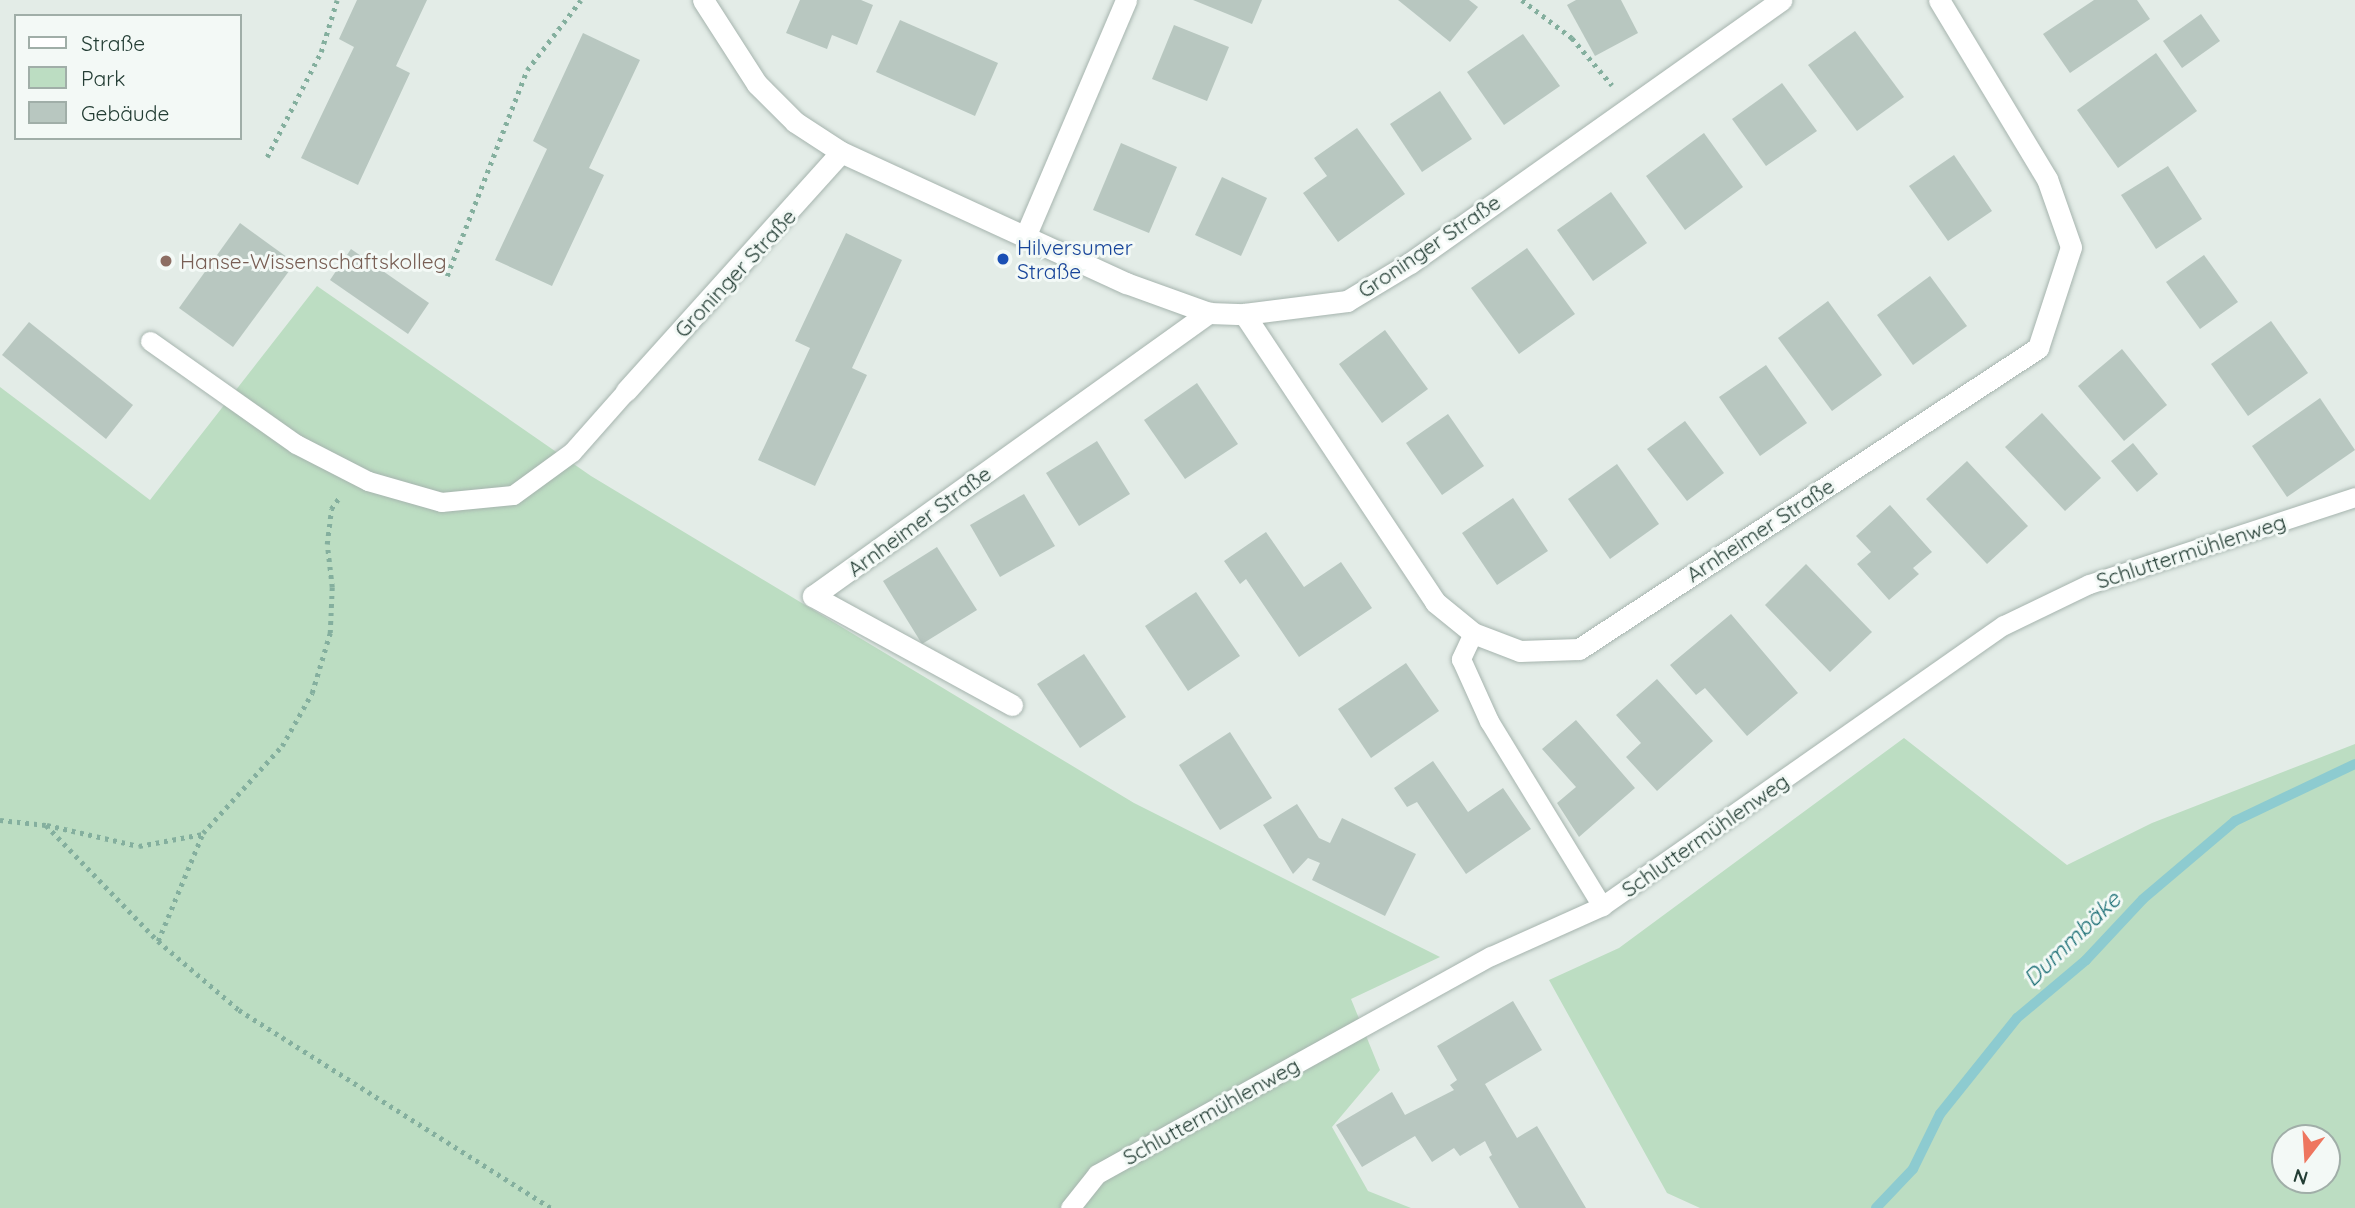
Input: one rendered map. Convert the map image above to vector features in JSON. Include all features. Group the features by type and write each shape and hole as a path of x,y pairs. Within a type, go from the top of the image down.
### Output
{"street":[{"name":"Groninger Straße","path":"703,0 757,84 795,122 841,152 1126,283 1209,313 1244,314 1347,301 1410,263 1780,0"},
{"path":"1025,237 1126,0"},
{"name":"Arnheimer Straße","path":"1244,314 1435,602 1473,633 1520,651 1578,649 2038,348 2071,247 2047,179 1939,0"},
{"name":"Groninger Straße","path":"626,391 841,152"},
{"name":"Arnheimer Straße","path":"1012,705 813,596 1209,313"}],"lane":[{"path":"150,341 296,444 355,474 441,502 513,495 572,452 626,391"},
{"name":"Schluttermühlenweg","path":"1070,1208 1097,1174 1491,956 1602,906 2004,625 2089,584 2355,497"},
{"path":"1473,633 1461,659 1489,721 1602,906"}],"path":[{"path":"267,157 321,52 337,0"},
{"path":"447,276 527,70 581,0"},
{"path":"1522,0 1572,38 1630,107"},
{"path":"158,941 203,833 282,746 312,693 330,633 332,587 327,544 331,509 355,474"},
{"path":"0,820 46,825 139,846 203,833"},
{"path":"46,825 158,941 239,1010 551,1208"}],"green space":[{"path":"317,286 591,476 1134,803 1440,957 1351,999 1380,1070 1332,1127 1368,1191 1411,1208 0,1208 0,387 150,500"},
{"path":"1904,738 2067,865 2152,823 2355,744 2355,1208 1700,1208 1667,1193 1549,980 1619,948"}],"building":[{"path":"357,0 427,0 396,66 410,73 358,185 301,158 354,47 339,39"},
{"path":"800,0 861,0 873,5 857,45 832,35 827,49 786,33"},
{"path":"1193,0 1262,0 1252,24"},
{"path":"1398,0 1469,0 1478,7 1450,42"},
{"path":"1576,0 1621,0 1638,33 1595,56 1567,5"},
{"path":"2094,0 2137,0 2150,19 2070,73 2043,34"},
{"path":"2201,14 2220,41 2182,68 2163,41"},
{"path":"900,20 998,63 975,116 876,72"},
{"path":"1174,25 1229,47 1207,101 1152,79"},
{"path":"1855,31 1904,97 1857,131 1808,65"},
{"path":"583,33 640,60 589,168 604,175 552,286 495,260 547,149 533,141"},
{"path":"1523,34 1560,86 1504,125 1467,72"},
{"path":"2156,53 2197,111 2118,168 2077,110"},
{"path":"1782,83 1817,131 1766,166 1732,119"},
{"path":"1440,91 1472,139 1422,172 1390,124"},
{"path":"1357,128 1405,194 1338,242 1303,193 1327,176 1314,158"},
{"path":"1704,133 1743,187 1685,230 1646,176"},
{"path":"1121,143 1177,167 1149,233 1093,210"},
{"path":"1954,155 1992,211 1948,241 1909,186"},
{"path":"2168,166 2202,219 2156,249 2121,195"},
{"path":"1222,177 1267,198 1241,256 1195,235"},
{"path":"1611,192 1647,243 1593,281 1557,230"},
{"path":"240,223 295,263 233,347 179,308"},
{"path":"846,233 902,260 852,368 867,375 815,486 758,460 810,348 795,341"},
{"path":"1527,248 1575,314 1519,354 1471,288"},
{"path":"351,249 429,303 408,334 330,280"},
{"path":"2204,255 2238,302 2200,329 2166,282"},
{"path":"1930,276 1967,326 1913,365 1877,315"},
{"path":"1828,301 1882,375 1832,411 1778,338"},
{"path":"2271,321 2308,373 2248,416 2211,364"},
{"path":"29,322 133,405 106,439 2,355"},
{"path":"1385,330 1428,389 1382,423 1339,364"},
{"path":"2122,349 2167,405 2124,441 2078,386"},
{"path":"1766,365 1807,423 1760,456 1719,397"},
{"path":"1197,383 1238,444 1185,479 1144,420"},
{"path":"2320,398 2355,450 2287,497 2252,446"},
{"path":"2042,413 2101,478 2065,511 2005,447"},
{"path":"1448,414 1484,466 1442,495 1406,443"},
{"path":"1685,421 1724,473 1687,501 1647,449"},
{"path":"1097,441 1130,494 1079,526 1046,473"},
{"path":"2133,443 2158,474 2137,492 2111,461"},
{"path":"1967,461 2028,526 1987,564 1926,499"},
{"path":"1617,464 1659,524 1610,559 1568,499"},
{"path":"1024,494 1055,546 1000,577 970,525"},
{"path":"1513,498 1548,551 1497,585 1462,533"},
{"path":"1890,505 1932,552 1913,568 1919,574 1889,600 1857,564 1871,552 1856,536"},
{"path":"1266,532 1304,587 1341,562 1372,608 1299,657 1246,579 1240,584 1224,561"},
{"path":"937,547 977,610 922,644 883,581"},
{"path":"1806,564 1872,632 1830,672 1765,605"},
{"path":"1196,592 1240,656 1188,691 1145,626"},
{"path":"1731,614 1798,693 1747,736 1705,688 1696,695 1670,665"},
{"path":"1084,654 1126,717 1080,748 1037,684"},
{"path":"1406,663 1439,711 1371,758 1338,709"},
{"path":"1657,679 1713,741 1657,791 1626,757 1641,743 1616,715"},
{"path":"1576,720 1635,788 1579,837 1557,803 1576,787 1542,749"},
{"path":"1230,732 1272,798 1220,830 1179,765"},
{"path":"1433,761 1468,812 1503,788 1531,829 1466,874 1417,802 1407,807 1394,788"},
{"path":"1297,804 1319,838 1330,843 1342,818 1416,854 1385,916 1312,880 1320,863 1308,858 1293,874 1263,825"},
{"path":"1513,1001 1542,1050 1485,1084 1517,1138 1537,1126 1586,1208 1519,1208 1489,1157 1492,1155 1485,1141 1460,1156 1454,1148 1432,1162 1415,1136 1362,1167 1336,1125 1392,1092 1405,1115 1454,1090 1450,1085 1457,1080 1437,1046"}],"waterway":[{"name":"Dummbäke","path":"1876,1208 1913,1169 1940,1114 2017,1018 2086,960 2143,899 2235,821 2355,764"}],"place":[{"name":"Hilversumer Straße","path":"1003,259"},
{"name":"Hanse-Wissenschaftskolleg","path":"166,261"}]}
